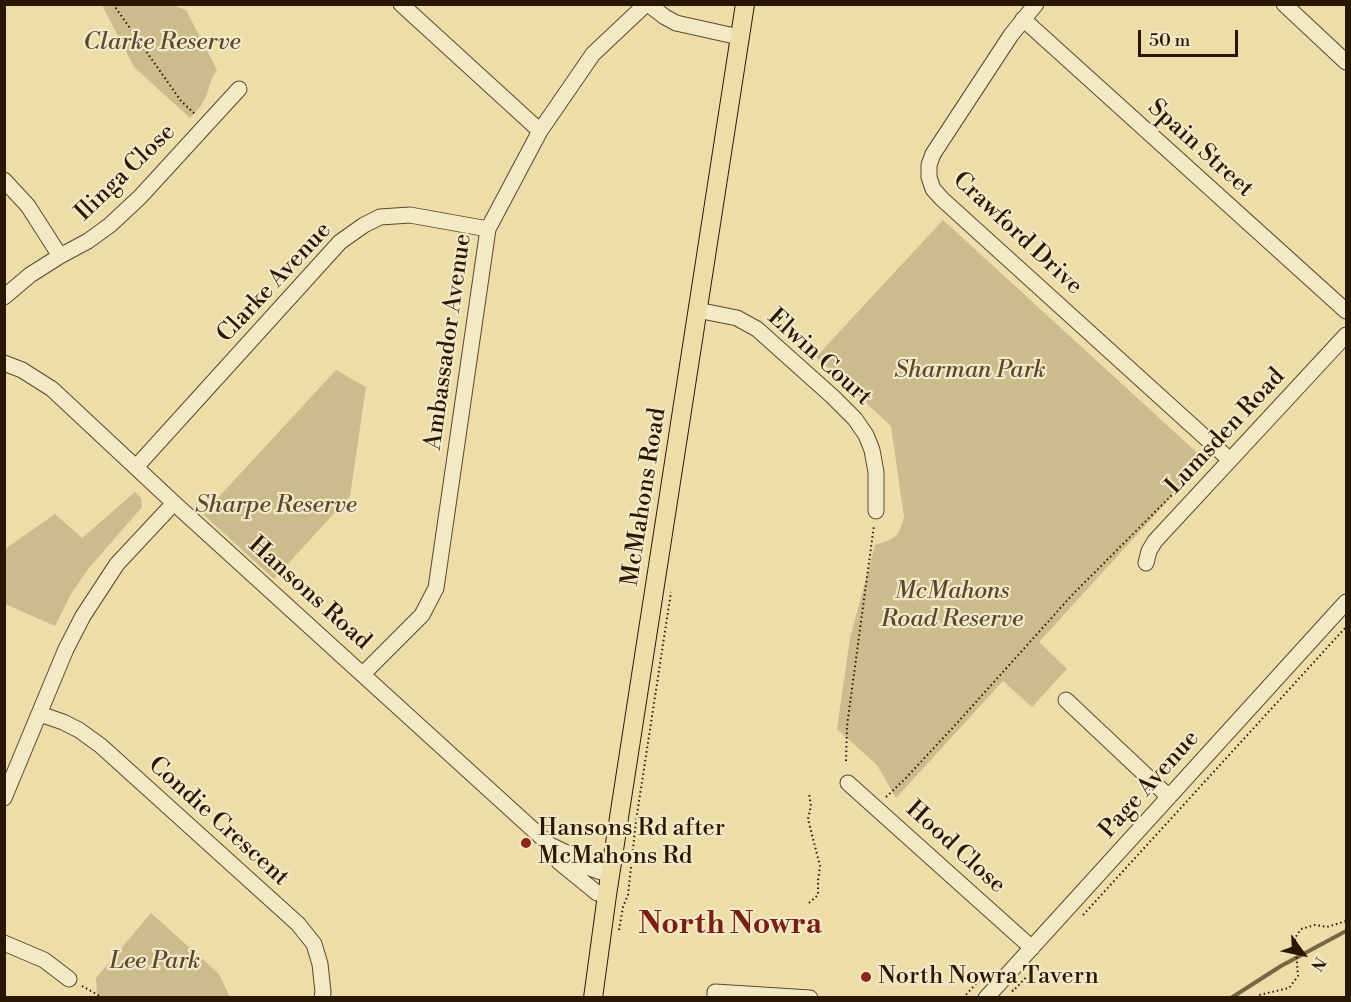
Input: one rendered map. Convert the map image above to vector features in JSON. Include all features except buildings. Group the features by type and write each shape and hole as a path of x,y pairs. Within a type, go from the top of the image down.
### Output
{"main road":[{"name":"McMahons Road","path":"593,998 745,4"}],"street":[{"path":"400,4 540,131"},
{"path":"647,4 664,17 676,22 739,37"},
{"name":"Ambassador Avenue","path":"363,674 422,615 436,588 488,229 540,131 593,54 647,4"},
{"name":"Crawford Drive","path":"1036,4 1011,35 933,154 929,165 929,177 933,189 1230,460"},
{"path":"1284,4 1347,62"},
{"name":"Spain Street","path":"1023,19 1347,311"},
{"name":"Ilinga Close","path":"4,297 30,275 88,241 110,225 140,197 239,89"},
{"path":"4,180 28,206 60,256"},
{"name":"Clarke Avenue","path":"136,467 340,242 364,225 380,217 410,215 488,229"},
{"name":"Elwin Court","path":"698,310 737,318 757,329 855,419 866,435 872,450 876,472 876,511"},
{"name":"Lumsden Road","path":"1146,564 1149,551 1155,541 1347,335"},
{"name":"Hansons Road","path":"4,363 22,370 52,389 174,503 550,844 569,854 584,866 611,873"},
{"path":"4,798 66,649 83,616 117,564 174,503"},
{"name":"Page Avenue","path":"986,998 1347,602"},
{"path":"1066,700 1169,797"},
{"name":"Condie Crescent","path":"40,714 79,730 100,746 298,924 314,944 320,964 322,998"},
{"name":"Hood Close","path":"848,783 1032,948"},
{"name":"Hansons Road","path":"550,844 559,862 597,893 607,895"},
{"path":"4,943 44,960 69,979"},
{"path":"715,998 715,992 810,998"}],"path":[{"path":"113,4 181,101 206,125"},
{"path":"875,807 905,779 958,722 1073,594 1184,483 1200,471"},
{"path":"846,760 847,726 876,511"},
{"path":"1082,915 1347,627"},
{"path":"809,794 811,806 808,819 820,866 818,896 809,903"},
{"path":"1256,998 1259,995 1289,988 1298,976 1295,938 1301,929 1315,925 1327,927 1347,921"},
{"path":"1013,991 1036,966"},
{"path":"963,998 984,975 990,972"},
{"path":"69,979 103,998"}],"green space":[{"name":"Clarke Reserve","path":"102,5 172,5 186,10 217,70 206,97 190,118 134,67"},
{"path":"943,220 1205,460 1039,642 1067,669 1032,707 1003,681 896,798 877,765 837,729 850,638 875,545 896,536 904,517 891,426 816,357"},
{"name":"Sharpe Reserve","path":"336,370 366,387 350,496 274,579 203,514"},
{"path":"135,492 141,498 142,507 88,569 71,594 55,626 5,604 5,549 55,514 82,538"},
{"name":"Lee Park","path":"151,913 219,974 230,997 97,997 96,978"}],"waterway":[{"path":"1231,998 1281,966 1346,931"}],"place":[{"name":"Hansons Rd after McMahons Rd","path":"526,843"},
{"name":"North Nowra Tavern","path":"866,977"}],"district":[{"name":"North Nowra","path":"730,926"}],"park label":[{"name":"Sharman Park","path":"970,371"},
{"name":"McMahons Road Reserve","path":"952,606"}]}
